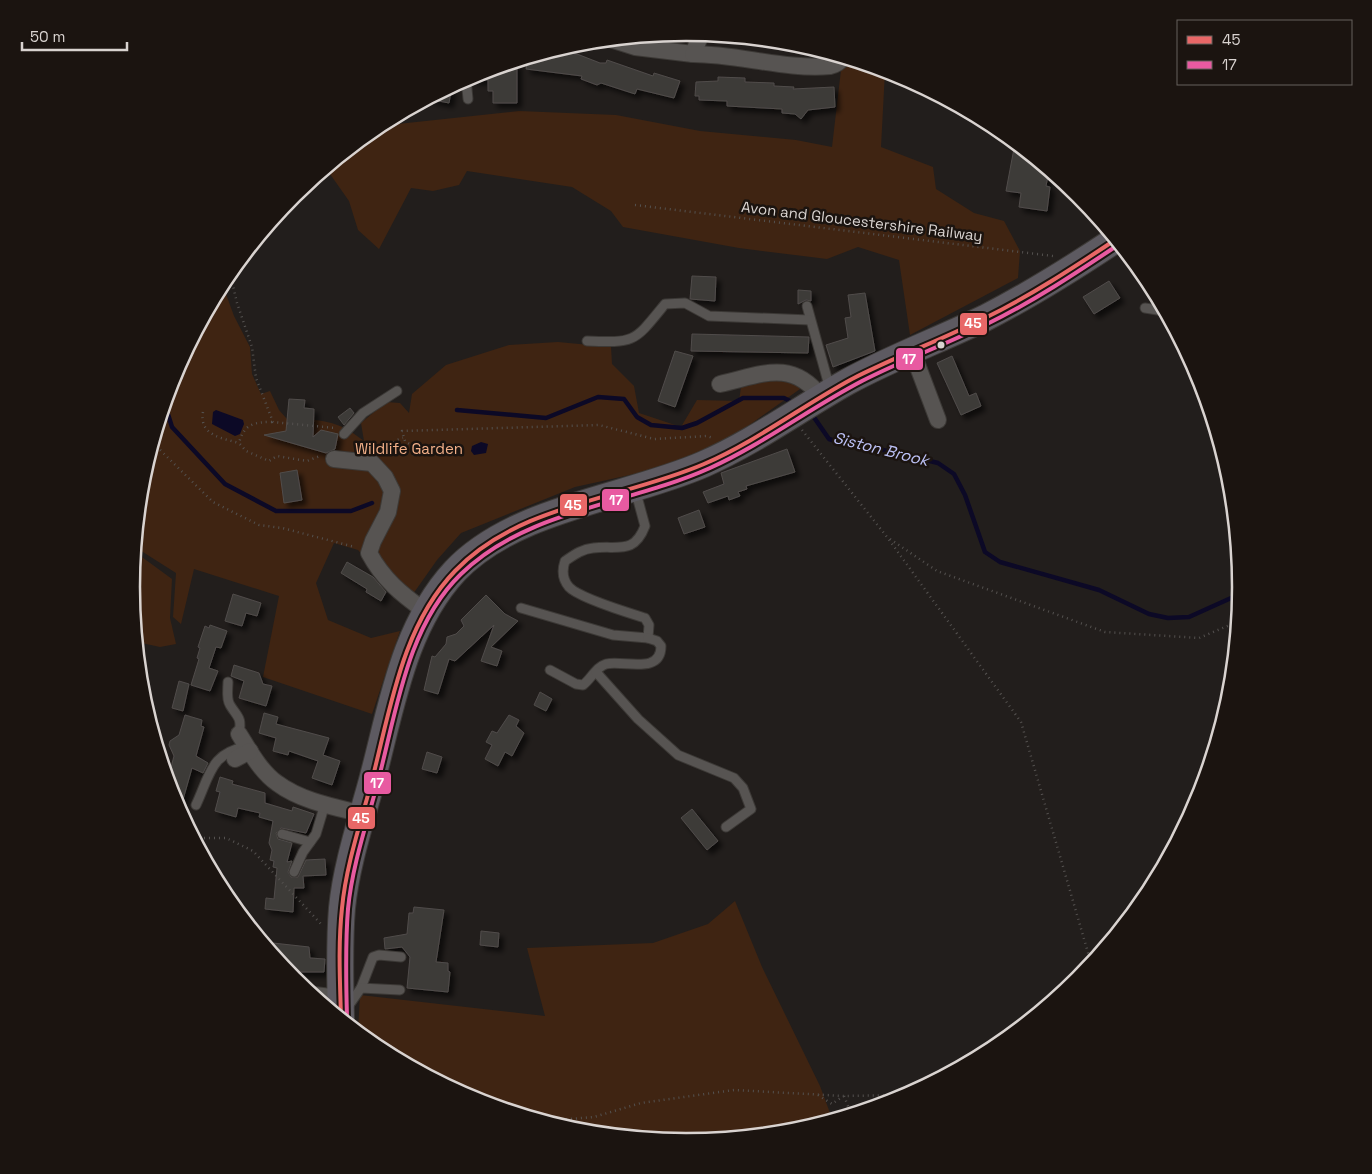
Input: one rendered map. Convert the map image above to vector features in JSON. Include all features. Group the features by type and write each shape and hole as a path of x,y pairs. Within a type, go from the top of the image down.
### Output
{"main road":[{"path":"346,1005 340,946 345,886 363,814 407,650 425,611 455,571 477,552 502,536 540,518 635,489 704,464 734,449 806,407 912,351 986,317 1052,282 1110,244"}],"street":[{"path":"693,54 698,41"},
{"path":"627,45 693,54 722,54 774,63 831,66 836,63"},
{"path":"912,351 938,420"},
{"path":"720,384 774,372 794,374 810,383 806,407"},
{"path":"334,459 372,463 385,477 392,491 388,512 369,553 379,570 396,590 425,611"},
{"path":"235,759 245,744 275,782 293,793 363,814"},
{"path":"329,1000 346,1005"}],"lane":[{"path":"467,88 468,99"},
{"path":"587,341 622,342 632,339 642,331 665,304 671,303 685,303 709,316 810,320"},
{"path":"806,306 810,320 806,407"},
{"path":"1145,308 1157,310"},
{"path":"344,434 362,413 398,391"},
{"path":"635,489 645,526 636,542 628,547 582,551 565,561 563,578 569,588 581,594 645,618 650,625 648,638"},
{"path":"521,608 613,635 648,638 657,641 661,646 660,658 655,662 608,664 596,672 583,685 576,684 550,670"},
{"path":"596,672 638,719 678,755 734,778 743,788 750,809 726,827"},
{"path":"196,805 214,765 222,754 245,744 238,715 230,705 228,698 228,682"},
{"path":"294,872 302,852 316,834 325,804"},
{"path":"282,834 310,842"},
{"path":"346,1005 373,957 379,955 401,957"},
{"path":"346,1005 400,990"}],"path":[{"name":"Avon and Gloucestershire Railway","path":"635,205 1085,260"},
{"path":"233,283 237,303 252,347 256,378 272,422"},
{"path":"806,407 887,536 1021,722 1089,955"},
{"path":"203,412 201,423 205,430 222,439 239,443 246,451 270,460 277,456 307,461 318,456 334,459"},
{"path":"239,443 241,434 247,426 255,422 303,424"},
{"path":"414,456 414,448 403,438 402,431 599,425 654,439 707,436 734,449"},
{"path":"372,463 384,450 403,438"},
{"path":"158,448 213,502 259,525 282,528 352,547 361,546 373,541"},
{"path":"887,536 937,571 1106,632 1199,638 1231,625"},
{"path":"202,838 226,838 235,841 252,852 340,946"},
{"path":"569,1120 594,1118 640,1103 734,1090 844,1096 884,1095"},
{"path":"818,1094 832,1104 844,1096"},
{"path":"844,1096 849,1108"}],"green space":[{"path":"848,66 885,79 881,147 933,167 936,189 974,213 1004,221 1020,251 1018,278 910,335 899,260 858,247 827,259 739,248 623,227 611,211 572,187 467,171 459,185 433,191 411,188 379,249 358,230 349,201 330,174 354,154 397,124 519,111 616,115 700,131 796,140 832,147 841,70"},
{"name":"Wildlife Garden","path":"226,294 234,316 250,347 252,374 261,394 270,391 279,410 287,419 328,422 345,428 364,441 361,423 386,402 400,403 409,413 412,394 446,365 509,345 558,342 611,347 612,364 634,386 639,413 681,427 697,400 739,401 742,380 795,378 800,389 748,426 680,464 575,487 461,533 437,560 413,594 404,601 358,550 334,543 316,583 328,620 371,638 400,631 372,714 263,677 279,596 194,569 181,624 173,617 176,573 141,551 151,481 169,412 182,378 213,314"},
{"path":"141,556 172,579 170,618 176,644 160,647 143,643 141,623"},
{"path":"735,901 762,967 820,1086 830,1113 792,1122 722,1132 650,1132 580,1122 511,1104 477,1091 413,1060 358,1023 360,995 545,1016 527,948 653,943 708,924"}],"shaded area":[{"path":"216,410 243,420 244,424 240,434 235,436 212,424 213,412"},
{"path":"481,442 488,444 486,453 474,455 471,451 472,446"}],"building":[{"path":"573,54 600,63 606,63 607,60 653,76 654,73 680,81 674,98 637,89 635,94 601,83 597,85 581,79 582,76 526,69 527,65"},
{"path":"517,68 517,103 493,103 493,91 488,91 488,80 485,80"},
{"path":"718,77 745,78 745,82 774,83 774,86 794,87 793,89 834,87 835,107 808,110 801,119 795,114 782,113 782,109 727,106 727,101 699,100 699,96 695,96 696,82 718,81"},
{"path":"450,96 449,103 439,101"},
{"path":"1014,151 1048,178 1046,186 1050,187 1047,211 1019,207 1021,193 1006,191"},
{"path":"692,276 716,277 715,301 690,299"},
{"path":"1109,281 1120,298 1094,314 1083,297"},
{"path":"798,290 811,291 811,301 806,300 798,304"},
{"path":"865,293 875,351 833,367 826,345 848,338 845,318 851,317 848,295"},
{"path":"692,334 809,337 808,353 691,351"},
{"path":"675,351 693,356 675,407 658,401"},
{"path":"952,356 969,396 976,393 981,406 961,415 937,363"},
{"path":"289,399 305,400 304,408 314,409 313,437 321,430 338,434 335,449 326,453 264,435 286,431"},
{"path":"350,408 354,413 344,425 338,417"},
{"path":"787,449 795,472 746,486 747,489 738,492 740,496 729,500 728,496 708,503 703,492 724,484 721,473"},
{"path":"297,470 302,500 284,503 280,473"},
{"path":"699,510 705,527 684,534 678,518"},
{"path":"347,562 373,577 386,592 381,601 366,592 367,589 341,573"},
{"path":"233,594 261,603 257,616 246,613 242,626 225,621"},
{"path":"486,595 505,614 518,621 491,647 502,651 497,666 481,661 494,625 455,661 449,659 438,694 424,690 432,656 435,657 446,644 447,637 456,634 464,626 461,620"},
{"path":"210,625 227,631 221,648 216,647 209,668 218,671 210,691 191,685 199,659 197,658 200,648 198,647 205,626 209,628"},
{"path":"234,665 259,673 263,684 272,686 266,706 239,698 244,681 231,676"},
{"path":"179,681 189,684 183,711 172,708"},
{"path":"540,692 552,699 546,711 534,705"},
{"path":"264,713 278,717 276,724 329,738 323,755 340,761 332,785 312,778 318,761 289,751 288,755 273,751 276,738 259,733"},
{"path":"185,715 202,720 201,726 204,727 196,756 208,763 203,773 192,768 183,799 171,767 174,756 169,745 170,741 179,735"},
{"path":"509,715 519,720 516,726 524,733 512,756 505,752 498,766 485,759 492,745 486,742 492,731 497,733"},
{"path":"427,752 442,757 437,773 422,769"},
{"path":"220,777 233,781 232,784 265,793 265,803 292,811 293,807 314,814 306,833 281,828 276,833 278,839 292,843 287,862 292,861 288,872 291,877 298,877 306,860 325,859 326,875 303,876 304,888 294,888 293,912 265,909 266,898 274,899 277,868 273,867 274,861 270,860 272,850 269,843 273,821 259,817 260,813 238,808 236,817 215,811 220,792 216,791"},
{"path":"692,809 718,841 707,850 681,818"},
{"path":"414,907 444,910 436,962 448,963 448,971 450,972 448,992 407,988 410,957 402,947 385,949 384,938 407,934 409,913 413,913"},
{"path":"481,931 499,933 498,947 480,945"},
{"path":"273,943 309,947 310,958 325,959 324,972 299,972"}],"waterway":[{"name":"Siston Brook","path":"457,410 546,418 598,397 624,399 637,417 651,425 682,428 697,423 743,398 784,398 794,403"},
{"name":"Siston Brook","path":"811,413 829,439 848,445 889,451 938,463 954,474 965,495 985,552 1000,562 1099,590 1149,614 1168,618 1189,617 1232,598"},
{"name":"Siston Brook","path":"168,415 172,427 225,484 276,511 351,511 372,503"}],"transit line":[{"name":"45","path":"341,1009 341,922 344,892 392,700 410,644 422,618 437,593 455,571 481,549 510,531 541,517 673,476 724,455 852,379 1002,309 1110,244"},
{"name":"17","path":"347,1014 346,950 350,893 397,701 415,646 427,619 442,595 461,574 488,552 517,535 548,522 679,481 710,468 768,437 862,381 1006,314 1071,276 1113,248"}]}
